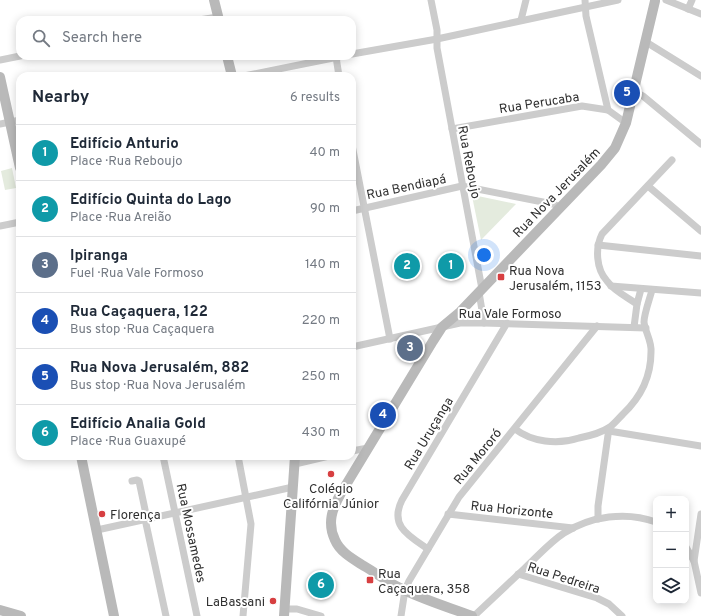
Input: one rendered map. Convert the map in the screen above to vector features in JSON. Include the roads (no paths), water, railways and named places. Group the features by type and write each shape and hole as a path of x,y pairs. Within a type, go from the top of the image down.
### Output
{"street":[{"path":"214,0 218,16"},
{"name":"Rua Reboujo","path":"431,0 438,30 437,48 481,290 484,323"},
{"path":"521,20 526,0"},
{"path":"356,53 521,20 585,3 618,0"},
{"name":"Rua Nova Jerusalém","path":"473,616 405,590 344,552 335,542 330,521 335,505 442,327 460,312 608,158 615,148 626,124 657,0"},
{"path":"666,0 701,14"},
{"path":"688,9 692,0"},
{"path":"585,3 586,16 608,110"},
{"path":"646,42 701,76"},
{"path":"0,60 16,57"},
{"path":"228,60 231,72"},
{"path":"264,72 324,60"},
{"path":"339,60 339,72"},
{"path":"0,77 16,150"},
{"path":"634,91 643,96 701,144"},
{"name":"Rua Perucaba","path":"452,129 582,106 608,110 626,124"},
{"path":"637,304 611,286 606,280 598,262 598,245 602,234 672,160"},
{"path":"356,165 390,339"},
{"name":"Rua Bendiapá","path":"356,209 462,186 553,204 560,207"},
{"path":"648,186 701,231"},
{"path":"0,226 16,223"},
{"path":"598,245 701,256"},
{"path":"611,286 701,293"},
{"path":"634,326 641,289"},
{"path":"598,518 598,506 609,429 632,405 646,384 652,352 651,343 644,320 652,290"},
{"name":"Rua Vale Formoso","path":"356,346 460,323 634,326 646,328"},
{"name":"Rua Uruçanga","path":"428,549 404,531 398,520 398,510 402,500 507,324"},
{"name":"Rua Mororó","path":"401,616 405,590 459,497 597,326"},
{"path":"515,429 525,436 534,439 557,441 575,440 609,429 701,446"},
{"path":"356,450 368,448"},
{"path":"82,460 114,616"},
{"name":"Rua Mossamedes","path":"164,460 197,616"},
{"path":"239,460 251,524 243,616"},
{"path":"295,460 284,612 297,610 321,616"},
{"path":"132,481 139,481 166,616"},
{"path":"97,530 293,487"},
{"name":"Rua Horizonte","path":"448,514 574,528"},
{"path":"694,560 701,514"},
{"path":"473,616 563,533 598,518 616,516 653,521"},
{"path":"689,552 694,560 701,593"},
{"name":"Rua Pedreira","path":"518,574 597,598 609,604 622,616"},
{"path":"0,610 21,616"}],"place":[{"name":"Rua Nova Jerusalém, 882","path":"627,93"},
{"name":"Edifício Quinta do Lago","path":"407,266"},
{"name":"Edifício Anturio","path":"451,266"},
{"name":"Rua Nova Jerusalém, 1153","path":"501,277"},
{"name":"Ipiranga","path":"410,348"},
{"name":"Rua Caçaquera, 122","path":"383,415"},
{"name":"Colégio Califórnia Júnior","path":"331,474"},
{"name":"Florença","path":"102,514"},
{"name":"Rua Caçaquera, 358","path":"370,580"},
{"name":"Edifício Analia Gold","path":"321,585"},
{"name":"LaBassani","path":"273,601"}]}
